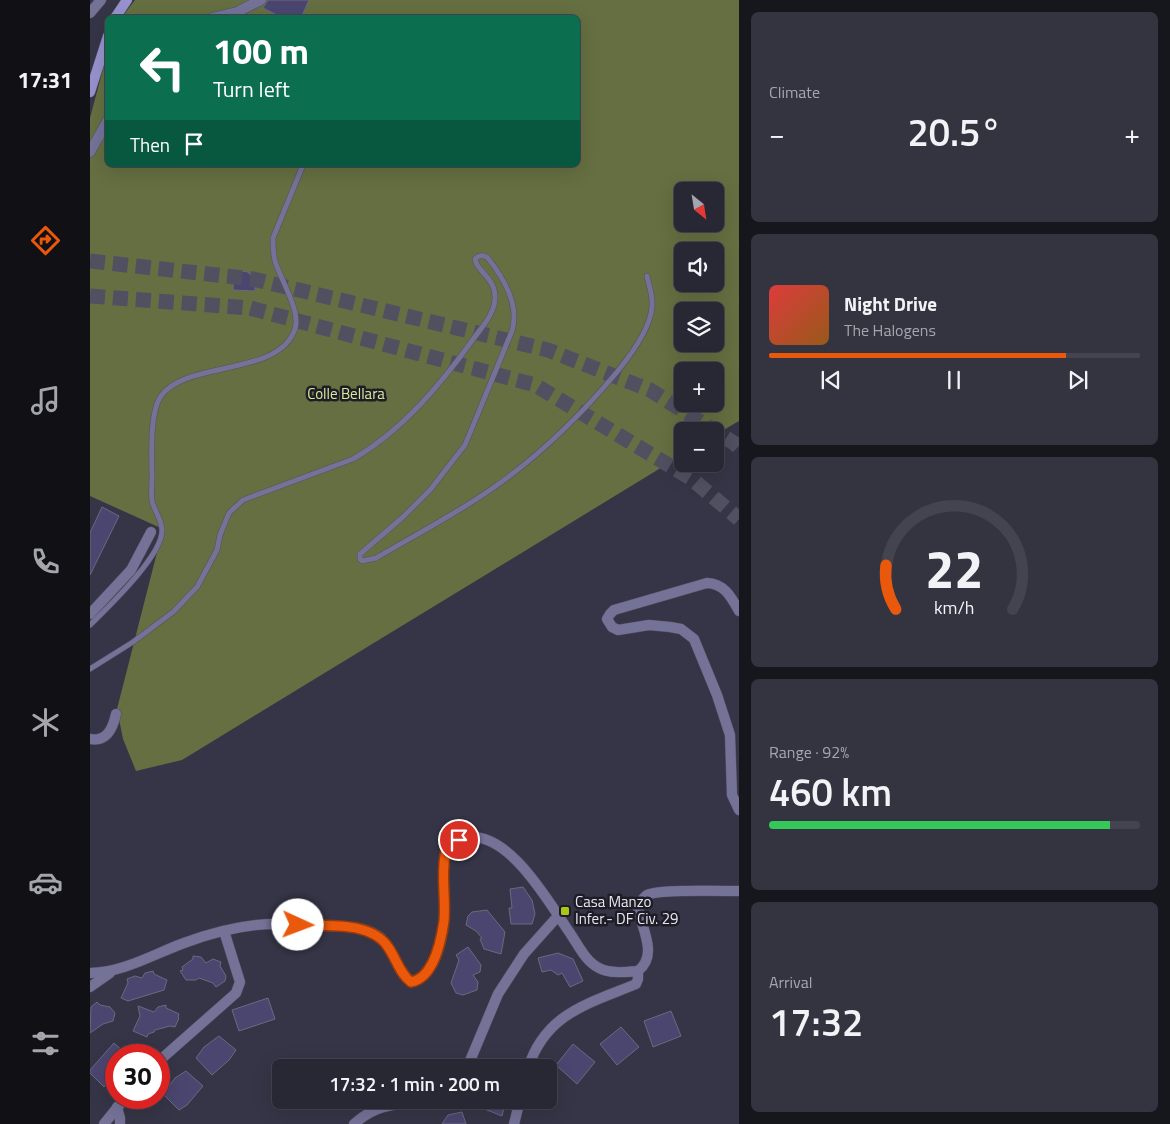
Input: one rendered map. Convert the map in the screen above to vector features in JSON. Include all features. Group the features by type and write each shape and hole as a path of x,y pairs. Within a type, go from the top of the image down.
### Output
{"street":[{"path":"90,13 101,0"},
{"path":"118,15 126,0"},
{"path":"224,15 237,12 261,0"},
{"path":"90,92 105,45"},
{"path":"90,152 105,125"},
{"path":"90,614 132,570 151,532"},
{"path":"739,611 725,589 718,584 708,583 614,610 607,619 612,628 618,630 649,625 670,626 681,629 694,639 718,695 730,735 732,794 739,810"},
{"path":"94,741 106,736 113,726 116,714"},
{"path":"90,987 97,980 116,969 186,942 224,931 269,924 333,926 367,930 382,939 393,954 406,978 411,982 416,981 428,971 434,960 440,940 444,921 443,869 446,850 459,840 473,837 490,841 514,858 558,916 583,953 600,969 610,972 638,971"},
{"path":"531,1059 535,1049 556,1022 582,1006 636,984 638,971 647,960 649,952 638,907 648,894 662,892 739,891"},
{"path":"471,1059 498,994 524,954 558,916"},
{"path":"170,1051 236,993 240,982 224,931"},
{"path":"90,973 116,969"},
{"path":"104,1124 115,1109"},
{"path":"118,1109 120,1124"},
{"path":"354,1124 367,1113 376,1109"},
{"path":"514,1124 518,1109"}],"lane":[{"path":"90,625 137,577 159,544 163,529 152,501 152,432 156,408 161,395 171,386 196,375 251,362 272,354 282,349 296,328 294,310 276,262 273,238 301,167"},
{"path":"90,669 133,642 173,612 197,587 217,550 220,535 229,513 243,500 352,459 369,449 403,420 438,385 482,326 495,303 496,296 490,280 475,264 475,259 478,256 483,255 487,257 510,295 515,313 512,331 465,445 403,517 360,554 362,561 376,558 493,488 544,448 595,399 630,356 647,325 652,307 652,294 647,276"}],"green space":[{"name":"Colle Bellara","path":"135,0 739,0 739,421 724,430 724,422 674,422 674,460 182,760 136,771 123,739 117,709 163,529 90,496 90,118 105,62 105,167 580,167 580,15 124,15"}],"building":[{"path":"268,0 309,0 302,15 277,15 263,8"},
{"path":"234,270 248,272 255,278 255,291 233,290"},
{"path":"102,507 119,516 90,575 90,533"},
{"path":"523,887 532,900 535,914 532,924 511,924 509,908 512,908 510,889"},
{"path":"487,910 505,932 501,954 484,949 480,939 482,938 476,931 466,925 468,916 472,912"},
{"path":"468,947 481,965 480,972 473,975 478,982 477,990 463,995 456,993 451,983 459,960 456,955"},
{"path":"558,953 573,959 583,981 570,987 562,973 558,975 551,970 542,972 538,958"},
{"path":"193,956 201,957 206,963 213,959 221,962 220,966 226,976 225,981 216,987 213,983 199,978 196,980 186,980 180,971 183,970 182,967 193,959"},
{"path":"153,971 154,974 167,980 164,990 128,1001 121,998 128,983 127,979 135,976 142,978 145,973"},
{"path":"268,998 275,1019 239,1031 232,1010"},
{"path":"97,1002 100,1005 110,1007 115,1013 113,1021 103,1024 90,1033 91,1007"},
{"path":"166,1005 166,1008 179,1014 175,1027 170,1026 155,1030 148,1034 147,1037 133,1031 140,1016 138,1006 154,1012 158,1007"},
{"path":"671,1011 681,1036 653,1047 644,1021"},
{"path":"621,1027 639,1047 617,1065 600,1044"},
{"path":"219,1036 236,1050 229,1060 212,1075 196,1058 204,1047"},
{"path":"573,1044 595,1062 577,1084 557,1066"},
{"path":"105,1053 104,1087 90,1073 90,1070"},
{"path":"186,1071 203,1086 187,1105 179,1110 170,1101 170,1085 175,1078"},
{"path":"484,1109 504,1109 502,1116"},
{"path":"462,1112 466,1124 442,1124 448,1115"}],"tunnel":[{"path":"90,261 253,279 548,350 650,390 739,448"},
{"path":"90,296 250,308 535,385 692,479 739,519"}],"place":[{"name":"Casa Manzo Infer.- DF Civ. 29","path":"565,911"}],"route":[{"path":"298,925 357,928 376,934 387,945 406,978 411,982 416,981 423,977 434,960 444,921 443,869 446,850 459,840"}]}
